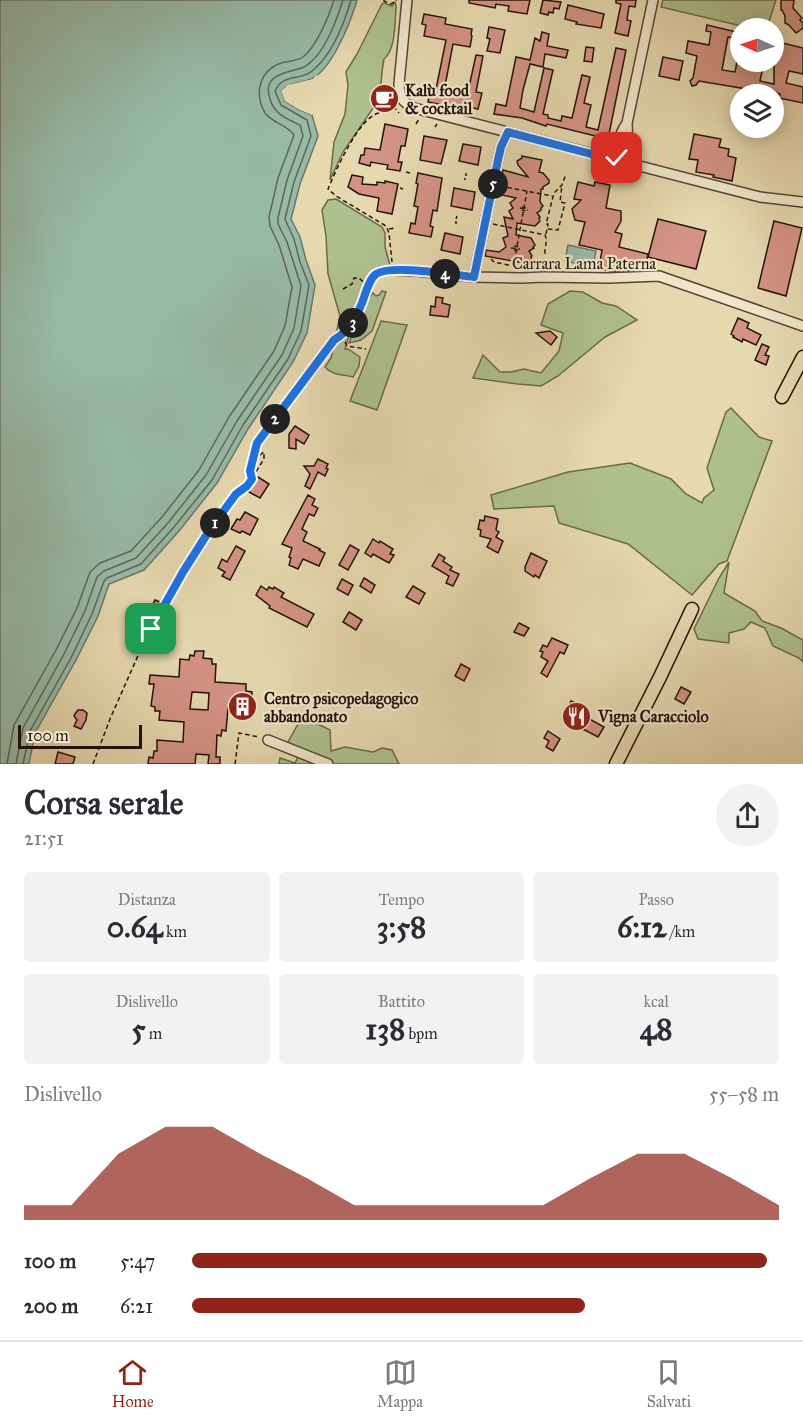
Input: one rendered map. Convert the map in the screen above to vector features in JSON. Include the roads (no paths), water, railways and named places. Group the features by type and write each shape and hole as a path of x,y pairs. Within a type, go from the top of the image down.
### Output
{"main road":[{"path":"782,397 803,357"},
{"path":"616,764 692,609"}],"street":[{"path":"407,0 400,63 400,96 406,104 419,111 760,197 803,202"},
{"path":"618,161 616,155 618,145 627,123 653,0"},
{"path":"474,277 501,147 508,132"},
{"name":"Carrara Lama Paterna","path":"393,270 474,277 659,276 803,326"},
{"path":"268,740 328,764"}],"water":[{"path":"0,0 357,0 345,32 326,66 311,79 292,84 281,91 285,101 312,115 318,136 300,184 291,219 300,237 315,285 307,333 293,362 248,429 217,483 144,570 109,584 98,616 35,733 29,764 0,764"},
{"path":"568,245 596,251 593,267 565,261"}],"place":[{"name":"Kalù food & cocktail","path":"384,99"},
{"name":"Centro psicopedagogico abbandonato","path":"243,707"},
{"name":"Vigna Caracciolo","path":"577,716"}]}
